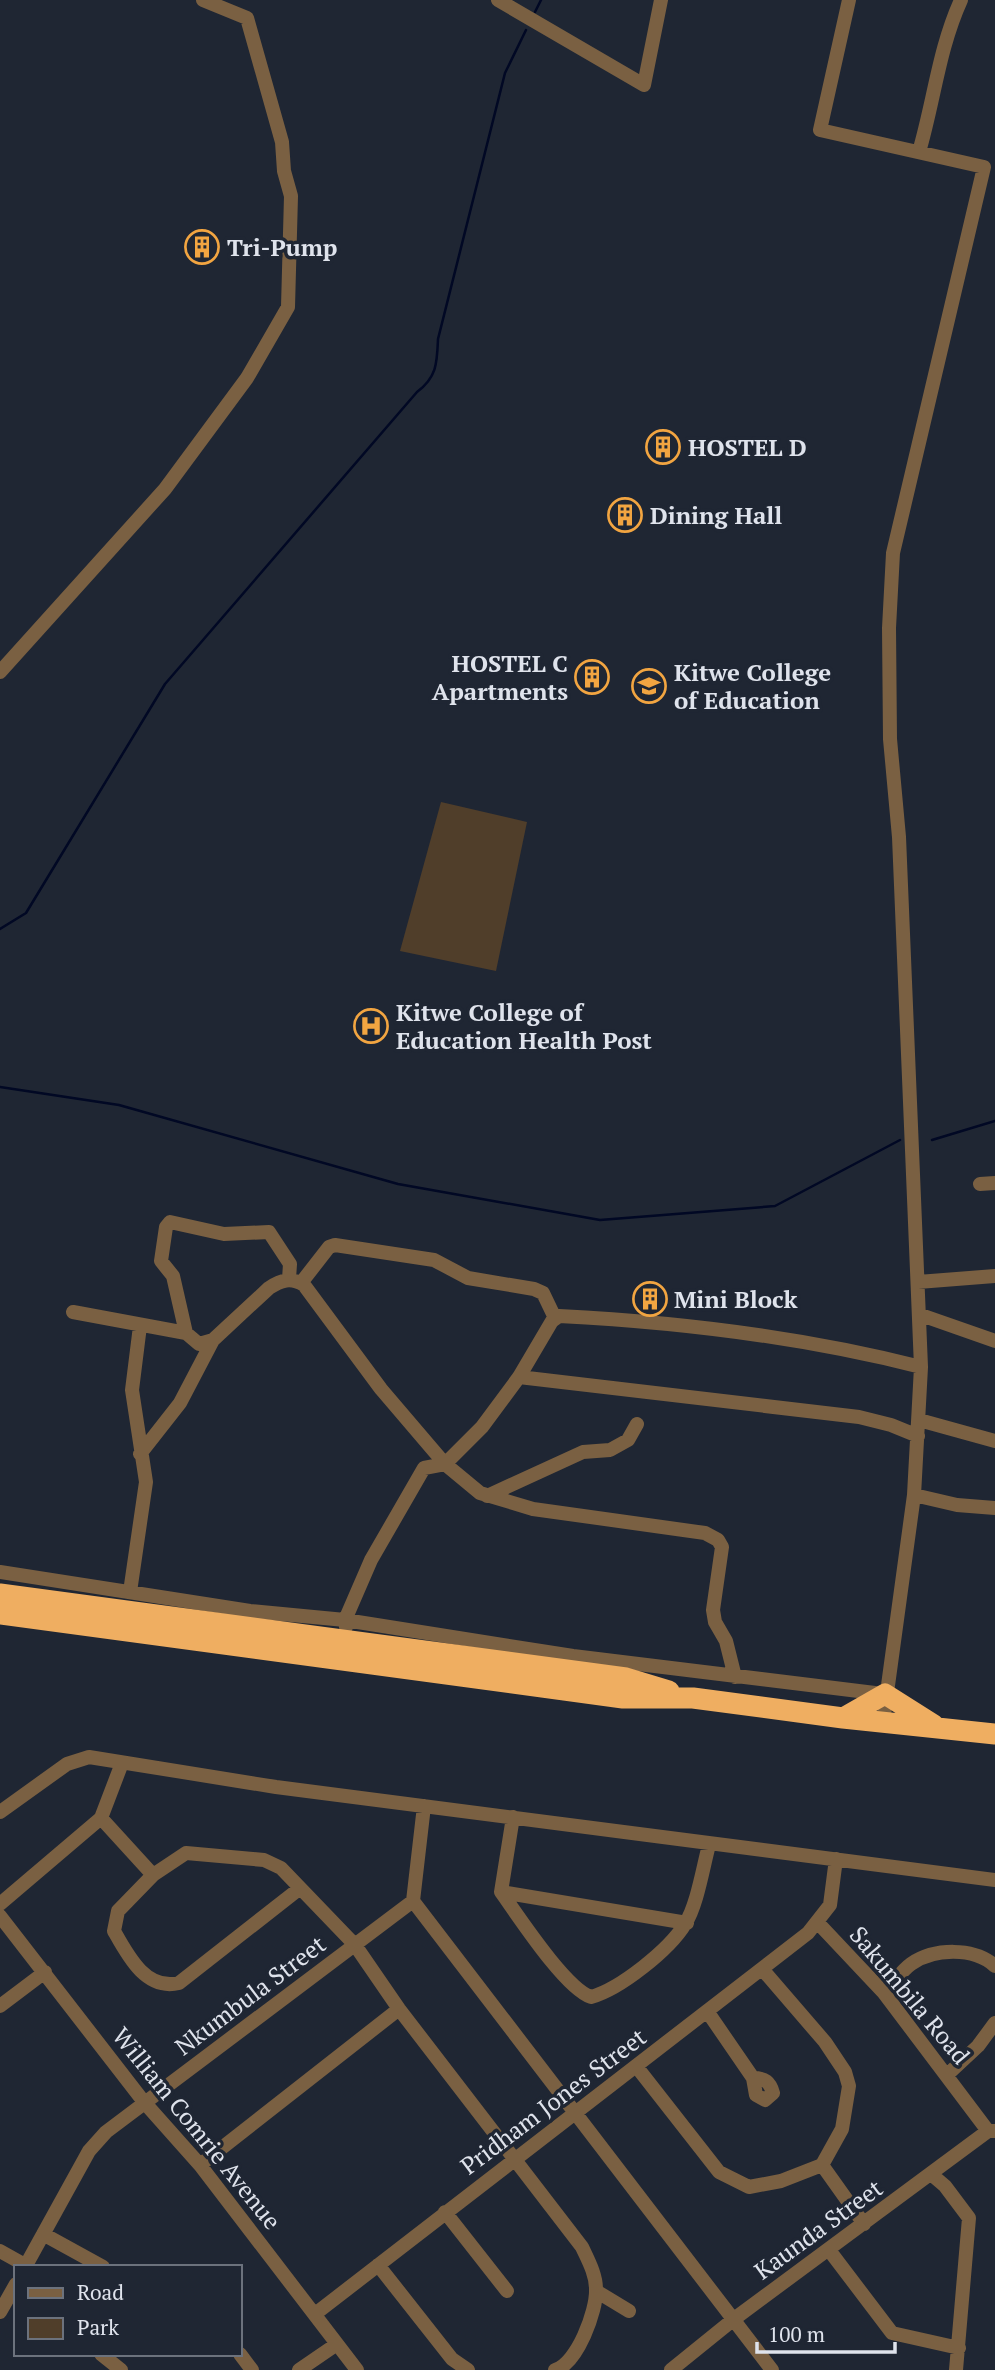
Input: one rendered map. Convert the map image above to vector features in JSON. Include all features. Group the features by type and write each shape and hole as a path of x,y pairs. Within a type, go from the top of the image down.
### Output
{"highway":[{"path":"0,1594 626,1678 693,1698 995,1734"},
{"path":"0,1614 348,1641"},
{"path":"844,1718 885,1694 939,1728"}],"street":[{"path":"0,672 164,489 247,378 288,307 291,196 284,171 282,142 247,18 203,0"},
{"path":"498,0 644,85 661,0"},
{"path":"849,0 820,130 990,168 893,553 889,628 890,739 899,837 921,1315 921,1367 914,1495 883,1722"},
{"path":"919,152 935,96 937,67 961,0"},
{"path":"980,1184 995,1182"},
{"path":"186,1333 173,1276 161,1261 166,1227 170,1222 224,1234 269,1231 290,1264 295,1281 381,1389 445,1464 487,1496 533,1509 705,1533 718,1540 722,1547 723,1561 714,1596 715,1622 726,1641 735,1677"},
{"path":"140,1454 180,1403 213,1340 269,1288 295,1281 329,1247 335,1245 434,1260 468,1278 534,1289 543,1293 555,1318"},
{"path":"918,1282 995,1276"},
{"path":"73,1312 186,1333 199,1344 213,1340"},
{"path":"921,1315 995,1341"},
{"path":"555,1318 599,1318 782,1340 859,1351 921,1367"},
{"path":"348,1641 372,1560 424,1468 445,1464 482,1427 519,1377 555,1318"},
{"path":"130,1592 146,1482 132,1390 140,1326"},
{"path":"519,1377 859,1417 891,1425 918,1436"},
{"path":"919,1420 995,1441"},
{"path":"487,1496 583,1452 610,1450 628,1440 637,1424"},
{"path":"914,1495 957,1505 995,1508"},
{"path":"0,1572 250,1611 348,1641 573,1656 885,1694"},
{"path":"0,1812 77,1760 89,1757 709,1845 995,1880"},
{"path":"0,1904 101,1818 122,1763"},
{"path":"424,1806 414,1901 429,1926 576,2111 772,2370"},
{"path":"513,1817 501,1892 545,1951 582,1994 591,1997 615,1986 658,1953 687,1923 709,1845"},
{"path":"101,1818 153,1875"},
{"path":"299,1889 179,1983 166,1986 153,1981 140,1969 114,1931 118,1911 153,1875 177,1857 195,1852 272,1863 299,1889 355,1945 399,2009 582,2247 592,2271 596,2291 581,2345 562,2369"},
{"path":"818,1923 830,1905 836,1859"},
{"path":"501,1892 687,1923"},
{"name":"Nkumbula Street","path":"26,2265 89,2151 106,2132 414,1901"},
{"name":"William Comrie Avenue","path":"0,1916 144,2102 200,2165 357,2370"},
{"name":"Pridham Jones Street","path":"315,2314 763,1970 818,1923"},
{"name":"Sakumbila Road","path":"818,1923 884,1993 992,2131"},
{"path":"884,1993 910,1964 932,1953 960,1953 987,1958 995,1966"},
{"path":"636,2066 719,2172 749,2187 781,2181 822,2165 842,2129 849,2086 845,2072 825,2042 763,1970"},
{"path":"0,2006 45,1972"},
{"path":"200,2165 399,2009"},
{"path":"707,2011 753,2078"},
{"path":"948,2074 978,2046 995,2023"},
{"name":"Kaunda Street","path":"671,2370 734,2319 992,2131"},
{"path":"822,2165 864,2224"},
{"path":"931,2174 952,2193 969,2218 956,2370"},
{"path":"445,2212 507,2291"},
{"path":"43,2234 99,2265"},
{"path":"829,2250 892,2333 959,2348"},
{"path":"0,2251 23,2265"},
{"path":"378,2265 452,2359 468,2370"},
{"path":"596,2291 629,2311"},
{"path":"0,2312 12,2300"},
{"path":"299,2370 337,2344"},
{"path":"104,2356 121,2370"}],"green space":[{"path":"441,802 527,822 496,971 400,951"}],"waterway":[{"path":"535,12 541,0"},
{"path":"0,929 26,913 165,684 429,381 436,362 438,339 505,73 526,30"},
{"path":"0,1087 119,1105 398,1184 600,1220 775,1206 900,1140"},
{"path":"932,1140 995,1121"}],"place":[{"name":"Tri-Pump","path":"202,247"},
{"name":"HOSTEL D","path":"663,447"},
{"name":"Dining Hall","path":"625,515"},
{"name":"HOSTEL C Apartments","path":"592,677"},
{"name":"Kitwe College of Education","path":"649,686"},
{"name":"Kitwe College of Education Health Post","path":"371,1026"},
{"name":"Mini Block","path":"650,1299"}]}
